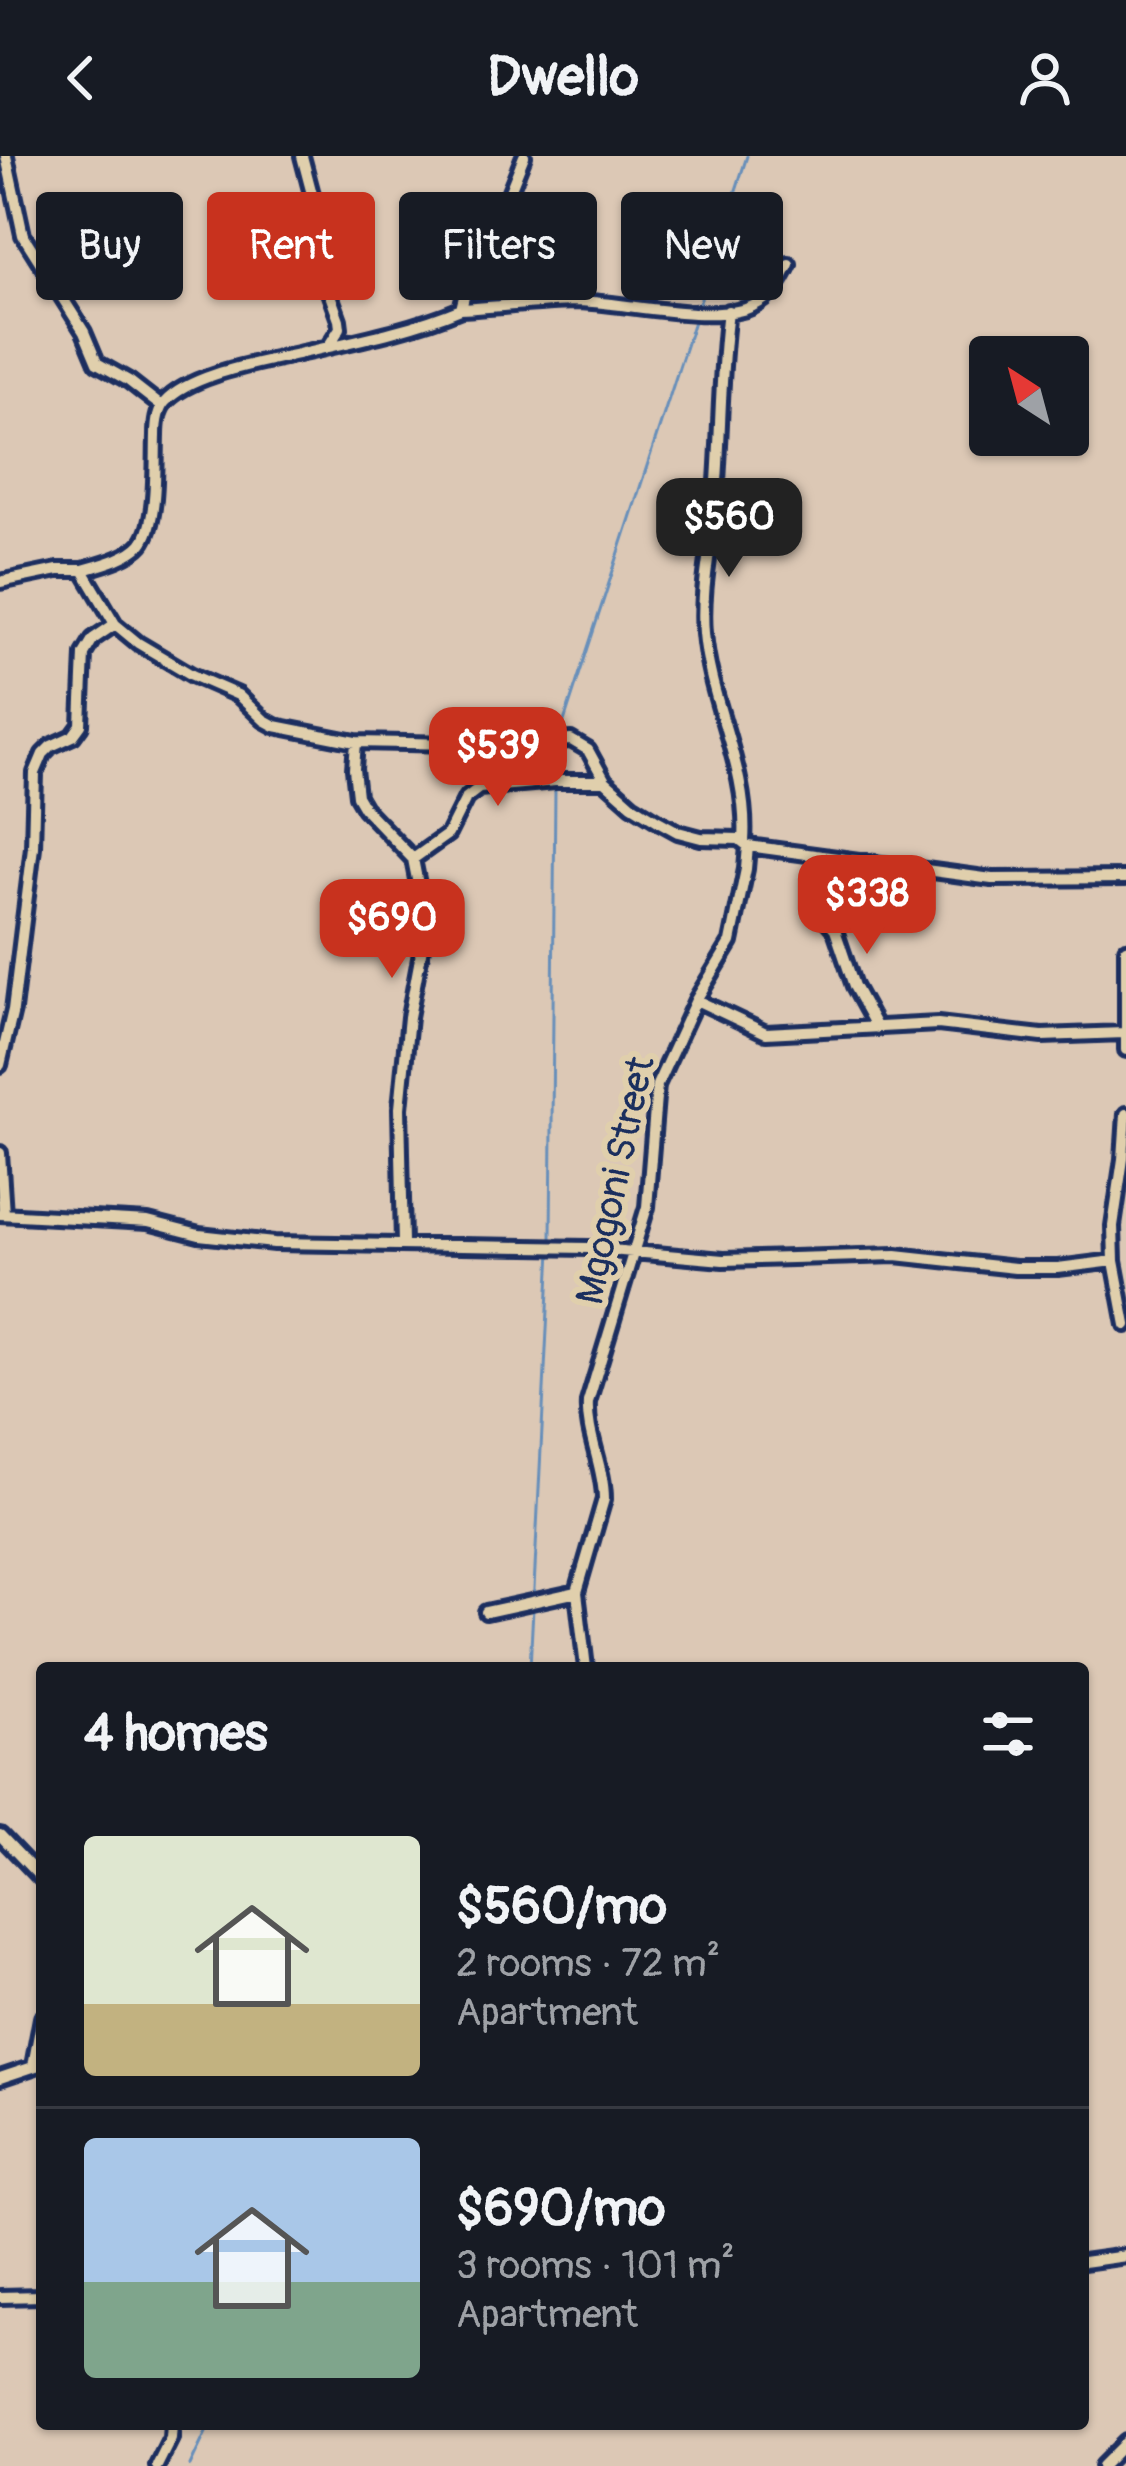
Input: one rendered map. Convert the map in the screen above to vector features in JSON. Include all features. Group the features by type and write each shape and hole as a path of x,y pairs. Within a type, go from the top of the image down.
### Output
{"street":[{"path":"5,156 23,235 84,332 97,362 161,406"},
{"path":"302,156 314,198 316,256 340,328 328,347"},
{"path":"461,309 477,244 502,211 524,156"},
{"path":"0,582 83,570 135,549 150,524 161,406 177,393 225,372 461,309 575,301 679,311 743,310 780,284 790,264"},
{"name":"Mgogoni Street","path":"585,1662 577,1592 604,1498 587,1416 589,1402 647,1207 657,1085 696,1000 731,942 746,869 742,793 708,662 704,616 728,311"},
{"path":"83,570 115,624 138,644 238,695 275,726 356,742 505,745 571,740 588,750 605,782 632,805 678,832 701,838 992,879 1126,878"},
{"path":"0,1065 13,1010 33,847 35,772 43,754 78,731 87,645 115,624"},
{"path":"356,742 357,796 412,859 422,899 424,937 409,1017 400,1108 403,1243"},
{"path":"412,859 448,834 466,798 479,788 605,782"},
{"path":"824,917 835,930 854,986 877,1028"},
{"path":"1126,949 1126,1050"},
{"path":"696,1000 766,1033 951,1024 1042,1036 1124,1033"},
{"path":"1126,1114 1113,1226 1126,1325"},
{"path":"0,1153 2,1214 148,1222 200,1235 274,1243 587,1248 723,1260 896,1256 1015,1268 1114,1261"},
{"path":"486,1612 577,1592"},
{"path":"0,1835 36,1873"},
{"path":"0,2078 36,2066"},
{"path":"1089,2261 1126,2256"},
{"path":"0,2297 36,2296"},
{"path":"157,2466 172,2430"},
{"path":"1102,2466 1126,2442"}],"waterway":[{"path":"698,308 747,156"},
{"path":"559,737 695,318"},
{"path":"555,778 558,746"},
{"path":"551,1240 555,788"},
{"path":"530,1662 551,1250"},
{"path":"190,2466 207,2430"}]}
